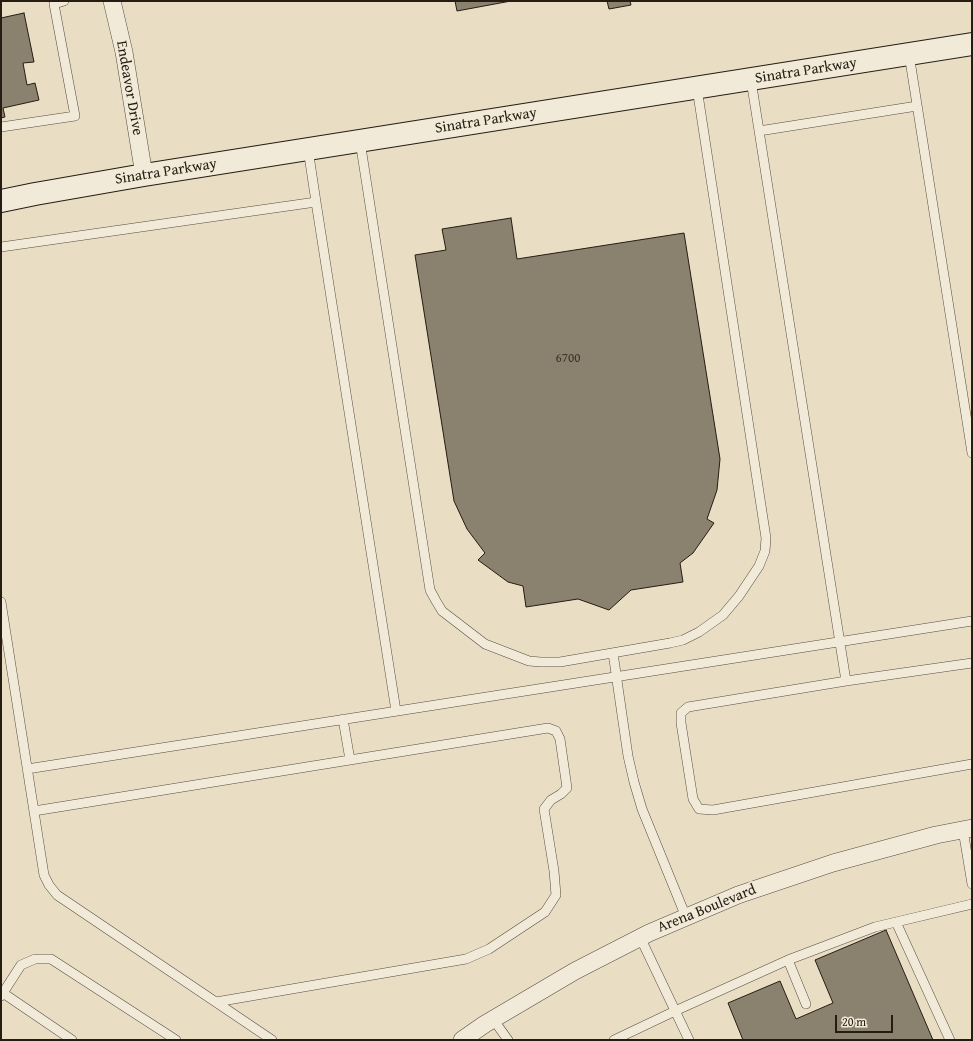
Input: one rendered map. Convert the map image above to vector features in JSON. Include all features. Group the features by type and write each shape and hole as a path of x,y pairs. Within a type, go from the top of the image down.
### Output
{"street":[{"name":"Endeavor Drive","path":"112,1 124,52 144,175"},
{"name":"Sinatra Parkway","path":"1,201 144,175 972,44"},
{"name":"Arena Boulevard","path":"462,1040 493,1019 575,971 640,937 738,895 833,863 892,846 968,829"}],"lane":[{"path":"1,128 75,116 54,4 64,1"},
{"path":"909,54 972,453"},
{"path":"751,80 846,681"},
{"path":"360,141 430,590 442,611 485,644 529,661 560,662 670,643 683,640 700,632 723,615 739,596 759,566 765,551 766,538 697,88"},
{"path":"759,131 917,106"},
{"path":"308,149 396,711"},
{"path":"1,247 316,202"},
{"path":"1,602 44,874 48,885 57,895 272,1040"},
{"path":"27,769 972,621"},
{"path":"613,653 628,756 634,782 642,809 686,917"},
{"path":"972,663 846,681 688,707 681,713 681,723 693,799 699,809 713,810 972,764"},
{"path":"343,719 350,760"},
{"path":"34,811 548,728 556,731 560,739 567,788 551,800 544,809 554,871 556,895 545,912 489,949 466,959 216,1002"},
{"path":"968,829 972,884"},
{"path":"614,1040 788,960 876,926 972,904"},
{"path":"896,922 950,1040"},
{"path":"640,937 689,1040"},
{"path":"72,1040 2,995 21,965 35,959 51,958 176,1040"},
{"path":"788,960 806,1004"},
{"path":"493,1019 508,1040"}],"building":[{"path":"455,1 511,1 457,11"},
{"path":"607,1 630,1 631,5 609,9"},
{"path":"24,13 34,62 23,63 27,85 35,83 39,100 3,108 5,117 1,118 1,18"},
{"path":"511,218 517,259 684,233 720,459 717,490 707,519 714,523 693,553 680,563 683,582 631,590 609,610 578,599 526,607 523,586 508,582 478,560 485,553 467,529 454,501 415,255 446,250 442,229"},
{"path":"886,930 933,1040 743,1040 728,1003 780,981 796,1019 833,1003 815,960"}]}
